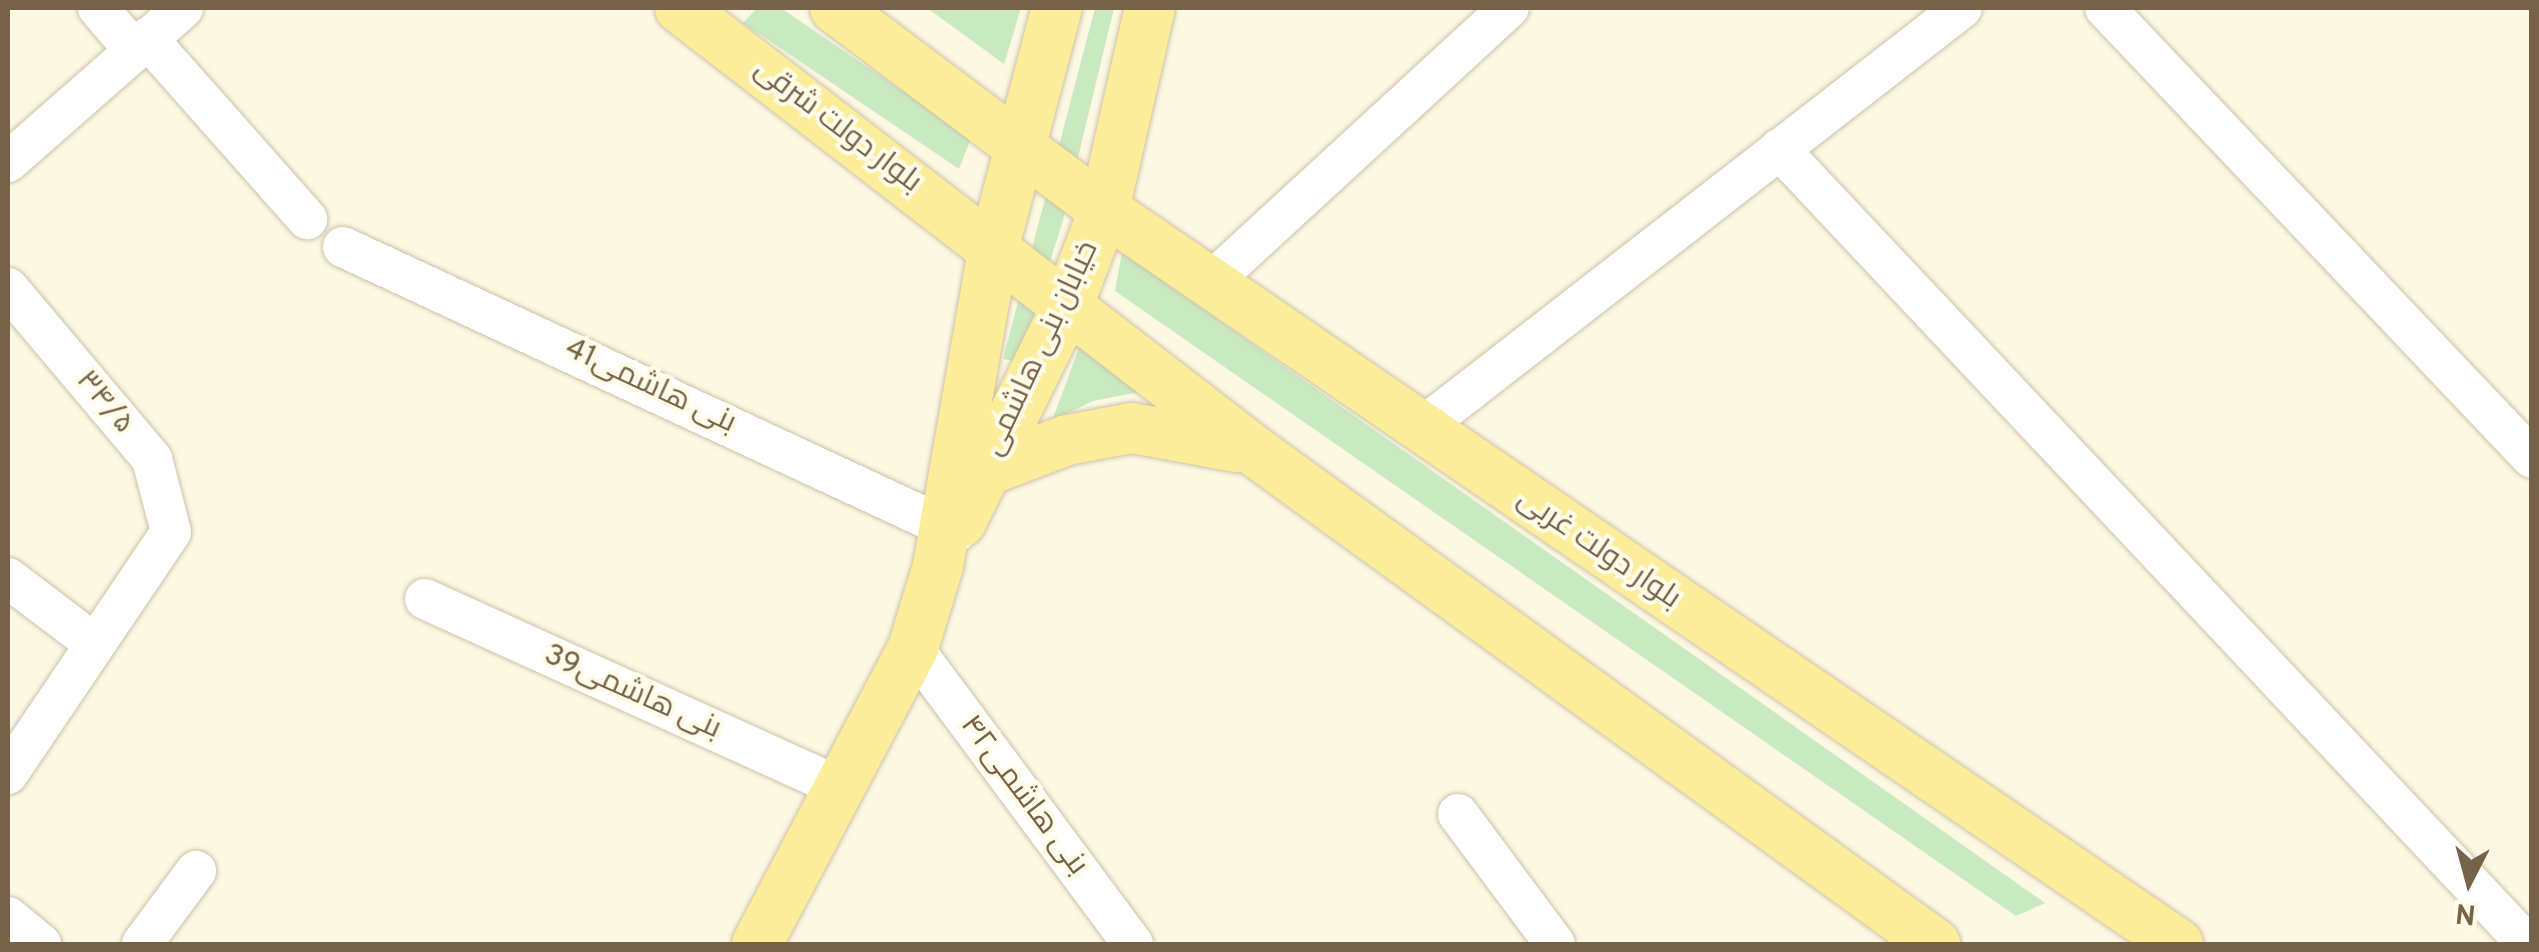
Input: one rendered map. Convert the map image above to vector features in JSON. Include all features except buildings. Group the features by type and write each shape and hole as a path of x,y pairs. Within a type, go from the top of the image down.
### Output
{"main road":[{"path":"835,8 1022,150"},
{"name":"خیابان بنی هاشمی","path":"757,944 914,648 946,542 994,246 1057,8"},
{"name":"خیابان بنی هاشمی","path":"946,542 986,471 1068,305 1104,210 1150,8"},
{"name":"بلوار دولت شرقی","path":"700,9 994,246"},
{"name":"بلوار دولت غربی","path":"1022,150 1104,210 1213,280 2114,928 2178,944"},
{"path":"994,246 1256,452 1935,944"},
{"path":"986,471 1067,440 1132,428 1190,434 1256,452"}],"street":[{"path":"98,8 140,44 308,220"},
{"path":"8,162 183,8"},
{"path":"1213,280 1509,8"},
{"path":"1420,429 1962,8"},
{"path":"2105,8 2532,458"},
{"path":"1779,149 2527,944"},
{"name":"بنی هاشمی41","path":"342,247 946,542"},
{"name":"۳۴/۵","path":"8,288 152,459 171,532 95,644"},
{"path":"8,578 95,644 8,774"},
{"name":"بنی هاشمی39","path":"425,599 839,786"},
{"name":"بنی هاشمی۴۲","path":"914,648 1133,944"},
{"path":"1458,814 1556,944"},
{"path":"142,944 196,872"},
{"path":"8,917 42,944"}],"green space":[{"path":"757,8 781,8 971,138 959,169 743,23"},
{"path":"927,8 1021,8 1004,64"},
{"path":"1095,8 1114,8 1063,220 1019,362 1003,359"},
{"path":"1122,252 2045,903 2016,916 1115,291"},
{"path":"1083,337 1149,390 1093,401 1052,421"}]}
